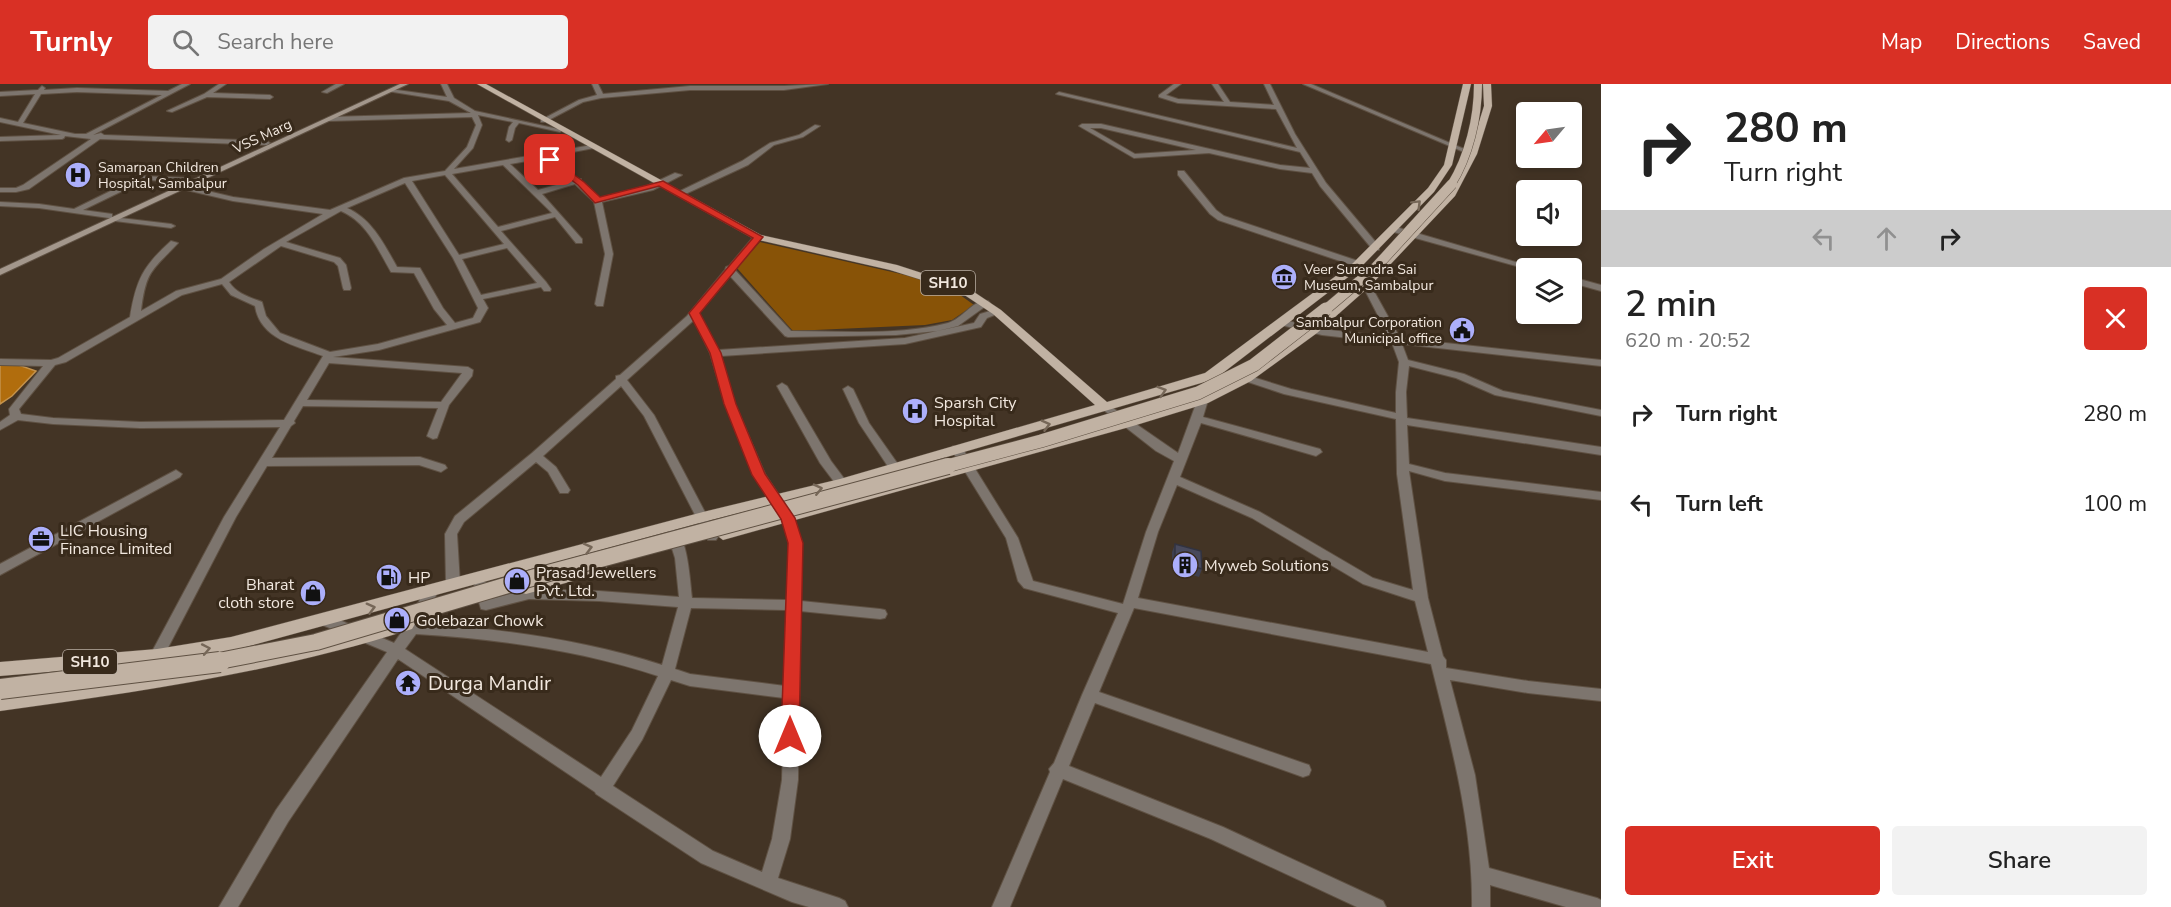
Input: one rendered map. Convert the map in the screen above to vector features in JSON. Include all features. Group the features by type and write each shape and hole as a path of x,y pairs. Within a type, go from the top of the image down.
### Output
{"main road":[{"path":"187,184 267,143 395,84"},
{"name":"VSS Marg","path":"0,272 117,215 405,84"},
{"name":"SH10","path":"481,84 543,121 755,236 866,260 938,280 964,290 997,312 1106,408"},
{"path":"1106,408 1209,376 1284,323 1376,248 1431,190 1448,165 1467,84"},
{"path":"0,689 218,662 316,642 552,572 1031,444 1198,393 1254,365 1293,337 1376,267 1413,229 1452,184 1464,161 1479,107 1478,84"},
{"path":"0,703 198,674 364,637 414,624 485,599 908,486 1203,400 1246,378 1313,330 1366,284 1452,194 1473,154 1488,106 1487,84"},
{"path":"0,265 117,215"},
{"name":"SH10","path":"0,669 157,656 231,644 703,517 843,483 1106,408"}],"street":[{"path":"20,123 39,91 48,84"},
{"path":"86,135 187,84"},
{"path":"170,111 206,95 223,84"},
{"path":"325,92 341,84"},
{"path":"444,84 450,99"},
{"path":"595,84 601,96"},
{"path":"543,121 581,101 601,96 690,88 825,84"},
{"path":"1178,84 1161,96 1178,101 1280,107"},
{"path":"1215,84 1229,105"},
{"path":"1268,84 1316,171 1353,224 1376,248"},
{"path":"1306,84 1473,154"},
{"path":"0,94 39,91 170,93"},
{"path":"390,91 450,99 478,115"},
{"path":"1059,94 1303,151"},
{"path":"206,95 270,96"},
{"path":"1101,126 1116,108"},
{"path":"447,173 470,148 479,125 478,115"},
{"path":"329,119 478,115 560,130"},
{"path":"0,120 75,136"},
{"path":"509,140 512,127 517,122"},
{"path":"678,194 745,164 772,144 801,136 817,126"},
{"path":"1208,151 1134,156 1082,126 1101,126 1280,167 1316,171"},
{"path":"0,190 16,190 26,187 101,135"},
{"path":"0,139 101,135 267,143"},
{"path":"0,362 51,363 62,360 135,316 179,293 224,280 280,243 340,208 407,180 592,147"},
{"path":"547,156 598,201 609,254 600,304"},
{"path":"505,163 557,214 579,241"},
{"path":"447,173 545,286 477,298"},
{"path":"1181,173 1213,212 1221,218 1357,265 1396,340 1404,363 1403,466 1421,598 1441,666 1467,775 1481,874 1480,907"},
{"path":"598,201 660,183 678,175"},
{"path":"75,211 144,178 187,184 233,199 331,213"},
{"path":"142,684 230,517 290,423 328,357 477,320 483,308 458,258 407,180"},
{"path":"536,193 578,181"},
{"path":"0,204 117,215 171,226"},
{"path":"340,208 356,213 369,226 394,270 417,270 439,309 453,327"},
{"path":"496,230 557,214"},
{"path":"1393,229 1516,264"},
{"path":"453,584 450,534 459,519 536,456 695,313 755,236"},
{"path":"135,316 143,274 151,263 174,243"},
{"path":"280,243 337,260 342,265 347,288"},
{"path":"458,258 511,245"},
{"path":"729,269 788,334 930,328 958,323 969,312 985,303"},
{"path":"224,280 234,294 259,304 261,317 277,334 328,357 468,370 467,376 444,405 433,436"},
{"path":"1582,283 1601,288"},
{"path":"716,353 919,339 978,325 983,316 997,312"},
{"path":"695,313 716,353 730,404 759,475 788,518 795,543 790,780 782,839 768,882"},
{"path":"1284,323 1313,330 1601,363"},
{"path":"16,416 14,409 51,363"},
{"path":"1404,363 1450,373 1499,393 1601,413"},
{"path":"1001,907 1129,606 1152,532 1197,419 1209,376"},
{"path":"621,378 650,415 712,537"},
{"path":"1246,378 1288,392 1402,419 1601,451"},
{"path":"782,386 826,463 854,500"},
{"path":"848,389 864,423 908,486"},
{"path":"302,403 444,405"},
{"path":"1106,408 1160,448 1181,460"},
{"path":"0,427 16,416 29,419 103,423 219,426 290,423"},
{"path":"1197,419 1316,452"},
{"path":"957,449 1012,538 1025,581 1029,585 1441,666 1528,687 1601,695"},
{"path":"536,456 552,470 564,490"},
{"path":"265,462 404,460 420,461 441,468"},
{"path":"1403,466 1445,477 1601,496"},
{"path":"0,570 34,549 176,474"},
{"path":"1174,479 1256,514 1368,581 1421,598"},
{"path":"602,789 637,735 667,672 686,603 678,546 671,526"},
{"path":"479,578 486,605 529,594 599,596 686,603 794,605 880,614"},
{"path":"228,907 282,816 414,624 431,592"},
{"path":"325,620 396,650 707,857 839,907"},
{"path":"414,624 576,649 690,680 791,693"},
{"path":"1089,696 1303,770"},
{"path":"1058,769 1217,833 1377,907"},
{"path":"1481,874 1597,907"}],"shaded area":[{"path":"760,242 945,284 974,305 952,320 925,325 793,331 737,268"},
{"path":"0,362 10,362 36,371 12,396 0,404"}],"building":[{"path":"1175,544 1201,551 1202,569 1175,561"}],"place":[{"name":"Samarpan Children Hospital, Sambalpur","path":"78,175"},
{"name":"Veer Surendra Sai Museum, Sambalpur","path":"1284,277"},
{"name":"Sambalpur Corporation Municipal office","path":"1462,330"},
{"name":"Sparsh City Hospital","path":"915,411"},
{"name":"LIC Housing Finance Limited","path":"41,539"},
{"name":"Myweb Solutions","path":"1185,565"},
{"name":"HP","path":"389,577"},
{"name":"Prasad Jewellers Pvt. Ltd.","path":"517,581"},
{"name":"Bharat cloth store","path":"313,593"},
{"name":"Golebazar Chowk","path":"397,620"},
{"name":"Durga Mandir","path":"408,683"}],"route":[{"path":"550,160 581,183 598,201 650,188 660,183 758,237 729,269 695,313 716,353 730,404 759,475 788,518 795,543 790,736"}]}
